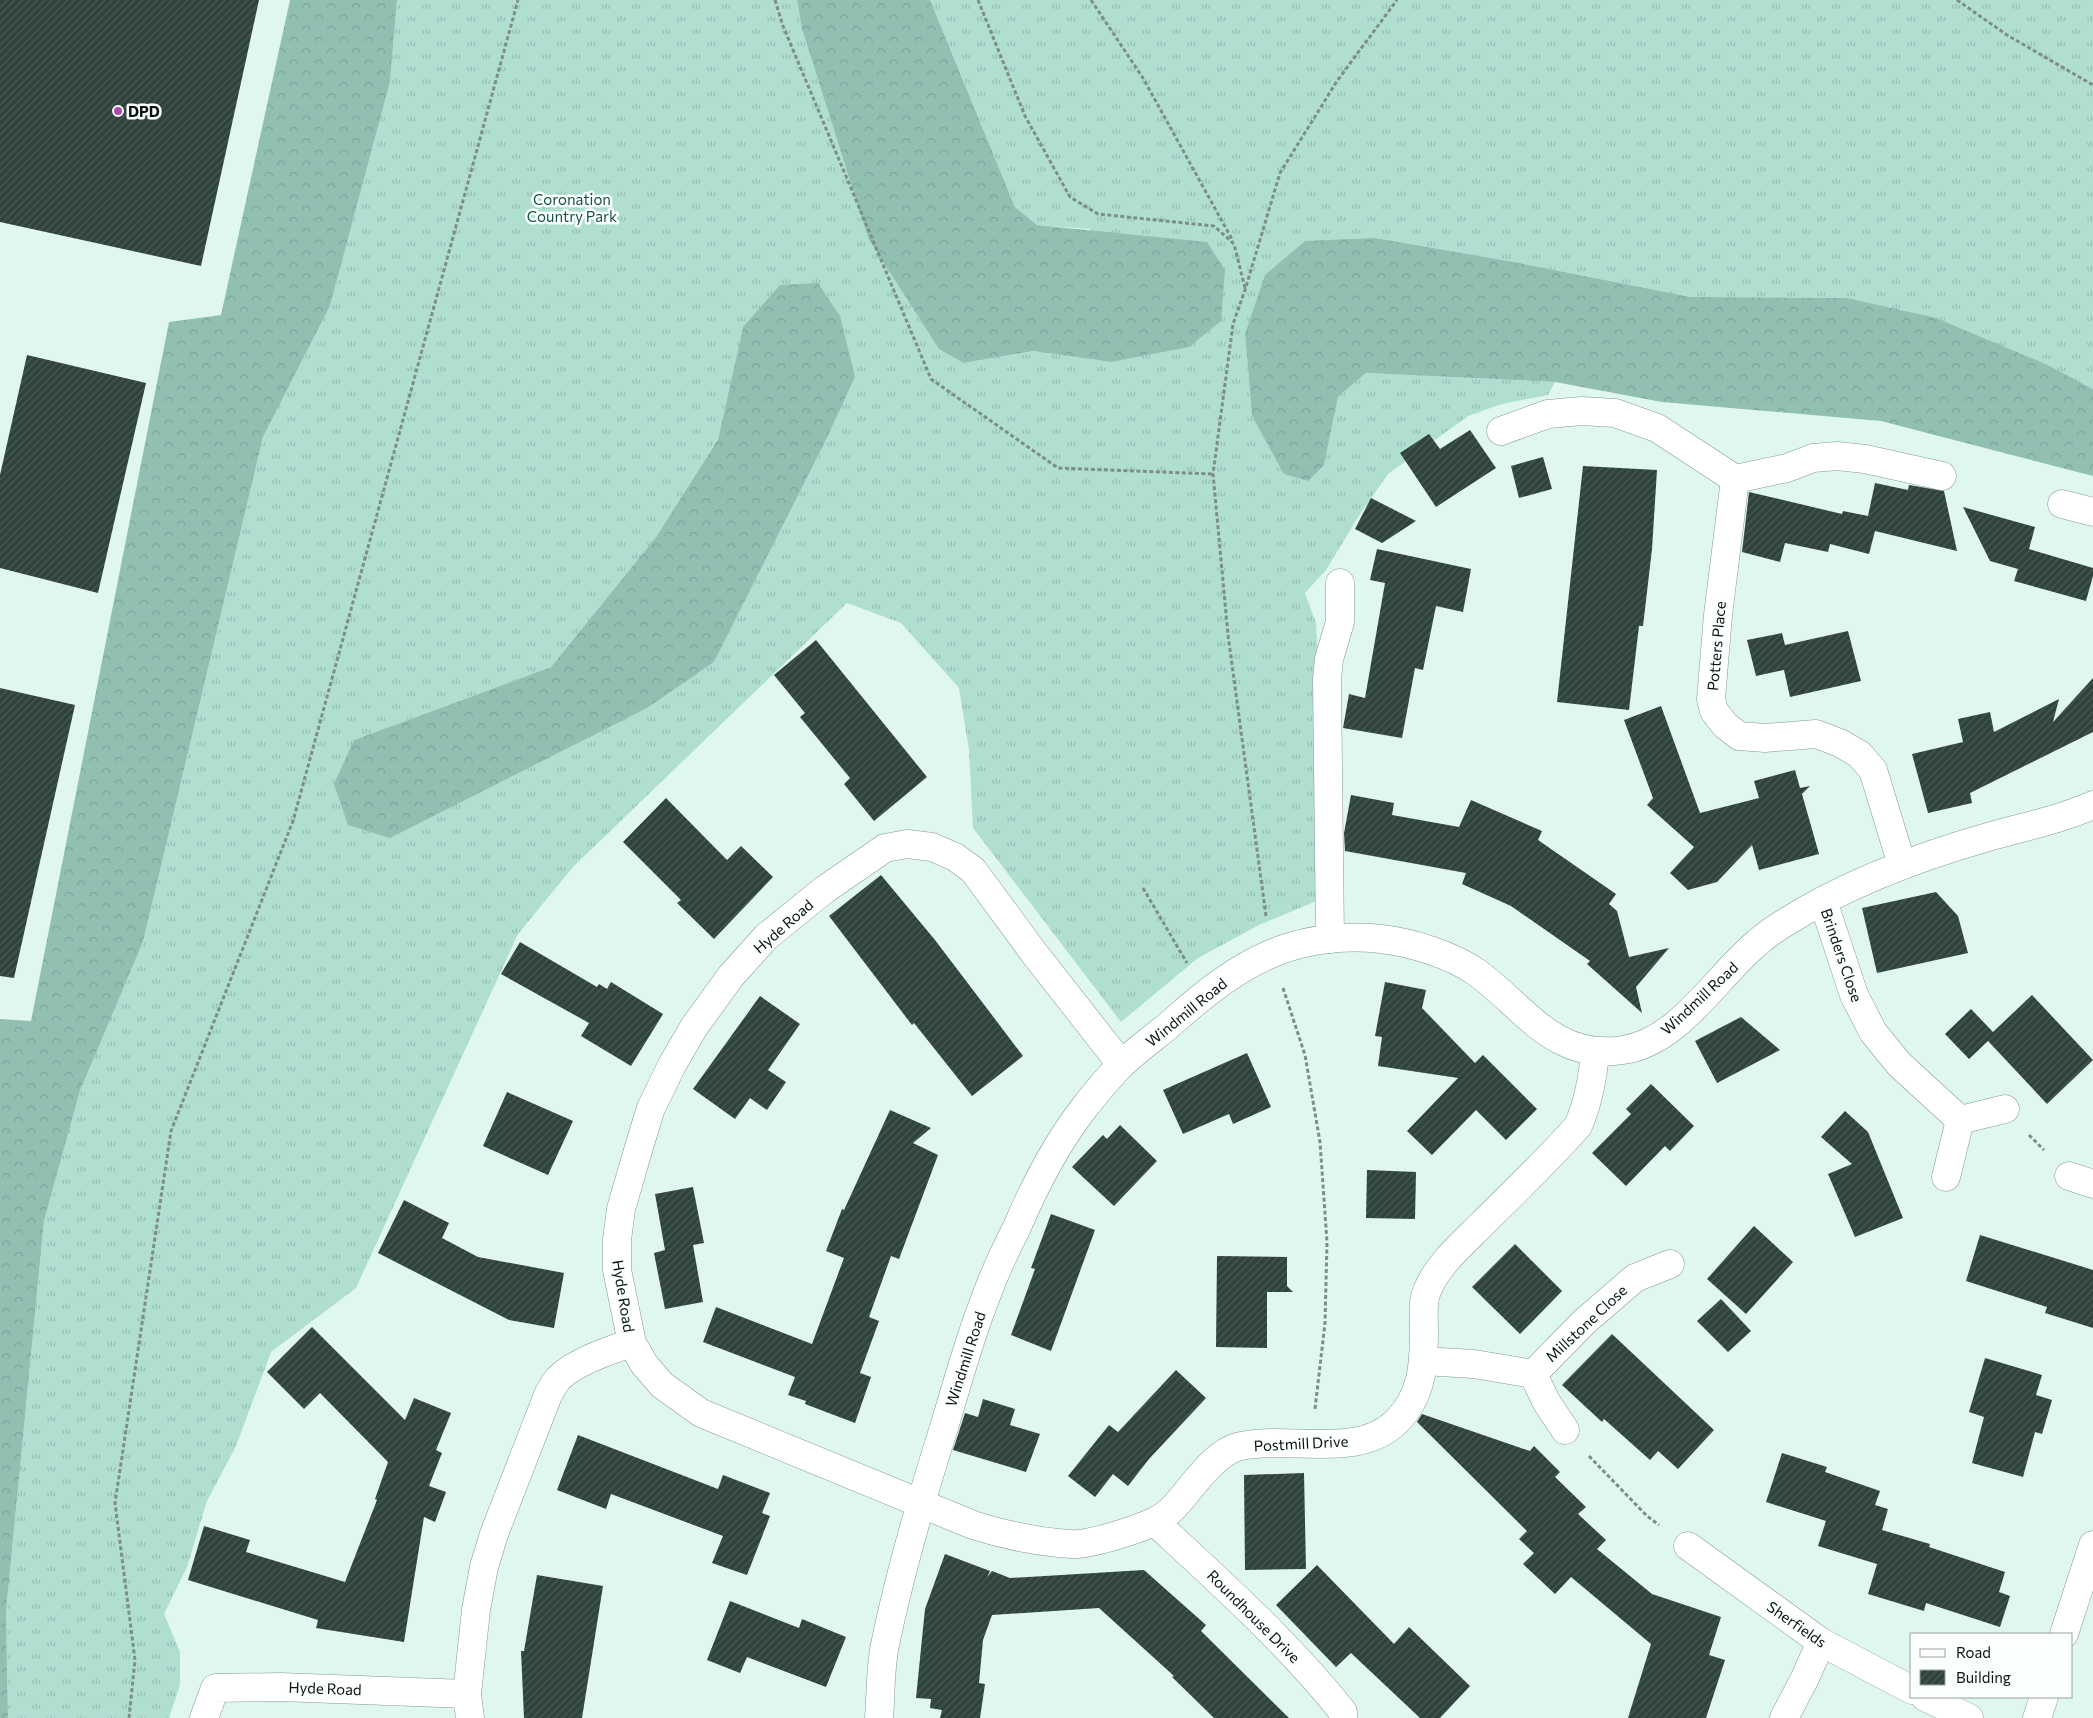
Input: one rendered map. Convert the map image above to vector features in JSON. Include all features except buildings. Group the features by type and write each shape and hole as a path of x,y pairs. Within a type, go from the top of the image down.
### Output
{"street":[{"path":"1501,431 1548,414 1582,411 1615,413 1657,428 1734,479 1787,468 1813,458 1837,456 1865,459 1942,476"},
{"name":"Potters Place","path":"1734,479 1713,661 1711,699 1714,711 1725,725 1739,736 1764,738 1816,734 1840,743 1859,754 1873,770 1902,865"},
{"path":"2062,504 2093,512"},
{"path":"1330,939 1327,679 1329,659 1340,622 1340,583"},
{"name":"Windmill Road","path":"879,1718 884,1649 920,1503 981,1310 1032,1193 1078,1116 1121,1064 1205,993 1240,968 1271,952 1296,944 1330,939 1383,939 1450,958 1476,972 1532,1022 1548,1034 1569,1044 1595,1050 1624,1050 1665,1034 1756,944 1786,922 1823,901 1902,865 1988,837 2050,821 2093,805"},
{"name":"Hyde Road","path":"920,1503 825,1466 701,1413 662,1385 644,1364 632,1343 617,1270 621,1210 652,1108 672,1065 694,1027 731,976 766,937 824,890 885,848 907,844 932,847 955,857 973,870 1034,953 1121,1064"},
{"name":"Brinders Close","path":"1823,901 1854,995 1873,1032 1899,1064 1960,1120"},
{"name":"Postmill Drive","path":"920,1503 973,1525 1004,1534 1040,1541 1078,1544 1108,1538 1155,1522 1174,1507 1219,1458 1234,1448 1263,1443 1311,1445 1362,1440 1382,1432 1395,1424 1408,1410 1417,1394 1423,1361 1424,1306 1427,1291 1446,1260 1578,1126 1586,1108 1592,1083 1595,1050"},
{"path":"1946,1177 1960,1120 2005,1109"},
{"name":"Millstone Close","path":"1533,1374 1584,1322 1636,1278 1670,1264"},
{"name":"Hyde Road","path":"204,1718 215,1688 325,1688 469,1706 476,1610 484,1567 494,1534 548,1395 558,1379 573,1369 600,1354 632,1343"},
{"name":"Millstone Close","path":"1423,1361 1474,1364 1533,1374"},
{"name":"Millstone Close","path":"1533,1374 1547,1403 1565,1430"},
{"name":"Roundhouse Drive","path":"1155,1522 1207,1570 1314,1676 1343,1712 1343,1718"},
{"path":"2064,1633 2093,1545"},
{"name":"Sherfields","path":"1688,1546 1821,1642 1910,1689"},
{"path":"1784,1718 1821,1642"},
{"path":"1927,1698 1969,1718"},
{"path":"2037,1718 2044,1698"}],"path":[{"path":"129,1718 135,1660 115,1503 172,1131 293,821 518,0"},
{"path":"775,0 787,36 931,379 1058,468 1213,474"},
{"path":"978,0 1025,116 1070,197 1098,214 1214,226 1234,244"},
{"path":"1091,0 1143,78 1234,244 1245,290"},
{"path":"1311,1445 1324,1322 1326,1242 1320,1142 1305,1055 1271,952 1228,635 1213,474 1232,324 1245,290 1280,173 1337,81 1397,0"},
{"path":"1957,0 2007,34 2093,85"},
{"path":"1143,888 1205,993"},
{"path":"2005,1109 2081,1180"},
{"path":"1565,1430 1647,1516 1688,1546"}],"green space":[{"path":"290,0 397,0 390,82 330,306 263,437 143,942 80,1091 44,1221 6,1612 8,1718 0,1718 0,1019 31,1021 169,322 221,315"},
{"name":"Coronation Country Park","path":"397,0 797,0 802,29 868,238 964,363 1033,351 1111,362 1090,229 1037,225 1015,207 930,0 2093,0 2093,389 2048,365 1847,298 1691,297 1514,262 1376,238 1245,334 1252,416 1285,474 1324,465 1338,397 1366,373 1555,382 1548,395 1502,404 1468,416 1388,474 1360,514 1326,570 1305,593 1316,623 1326,897 1259,925 1198,958 1121,1022 973,828 969,750 959,688 901,623 847,603 573,867 518,934 356,1288 271,1352 236,1446 207,1501 187,1567 164,1614 180,1652 180,1685 169,1718 8,1718 6,1612 44,1221 80,1091 143,942 263,437 330,306 390,82","holes":["743,327 855,377 827,438 714,662 354,740 551,667 656,537 718,438"]},
{"path":"797,0 930,0 1015,207 1037,225 1207,242 1225,270 1221,321 1189,347 1111,362 1033,351 964,363 939,349 868,238 802,29"},
{"path":"1376,238 1514,262 1691,297 1847,298 1936,318 2048,365 2093,389 2093,476 1881,421 1662,402 1555,382 1366,373 1338,397 1324,465 1308,481 1284,474 1252,416 1245,334 1265,275 1305,241"},
{"path":"818,283 840,316 855,377 827,438 714,662 647,708 390,838 348,825 334,784 354,740 551,667 656,537 718,439 743,327 780,285"}],"place":[{"name":"DPD","path":"118,111"}]}
